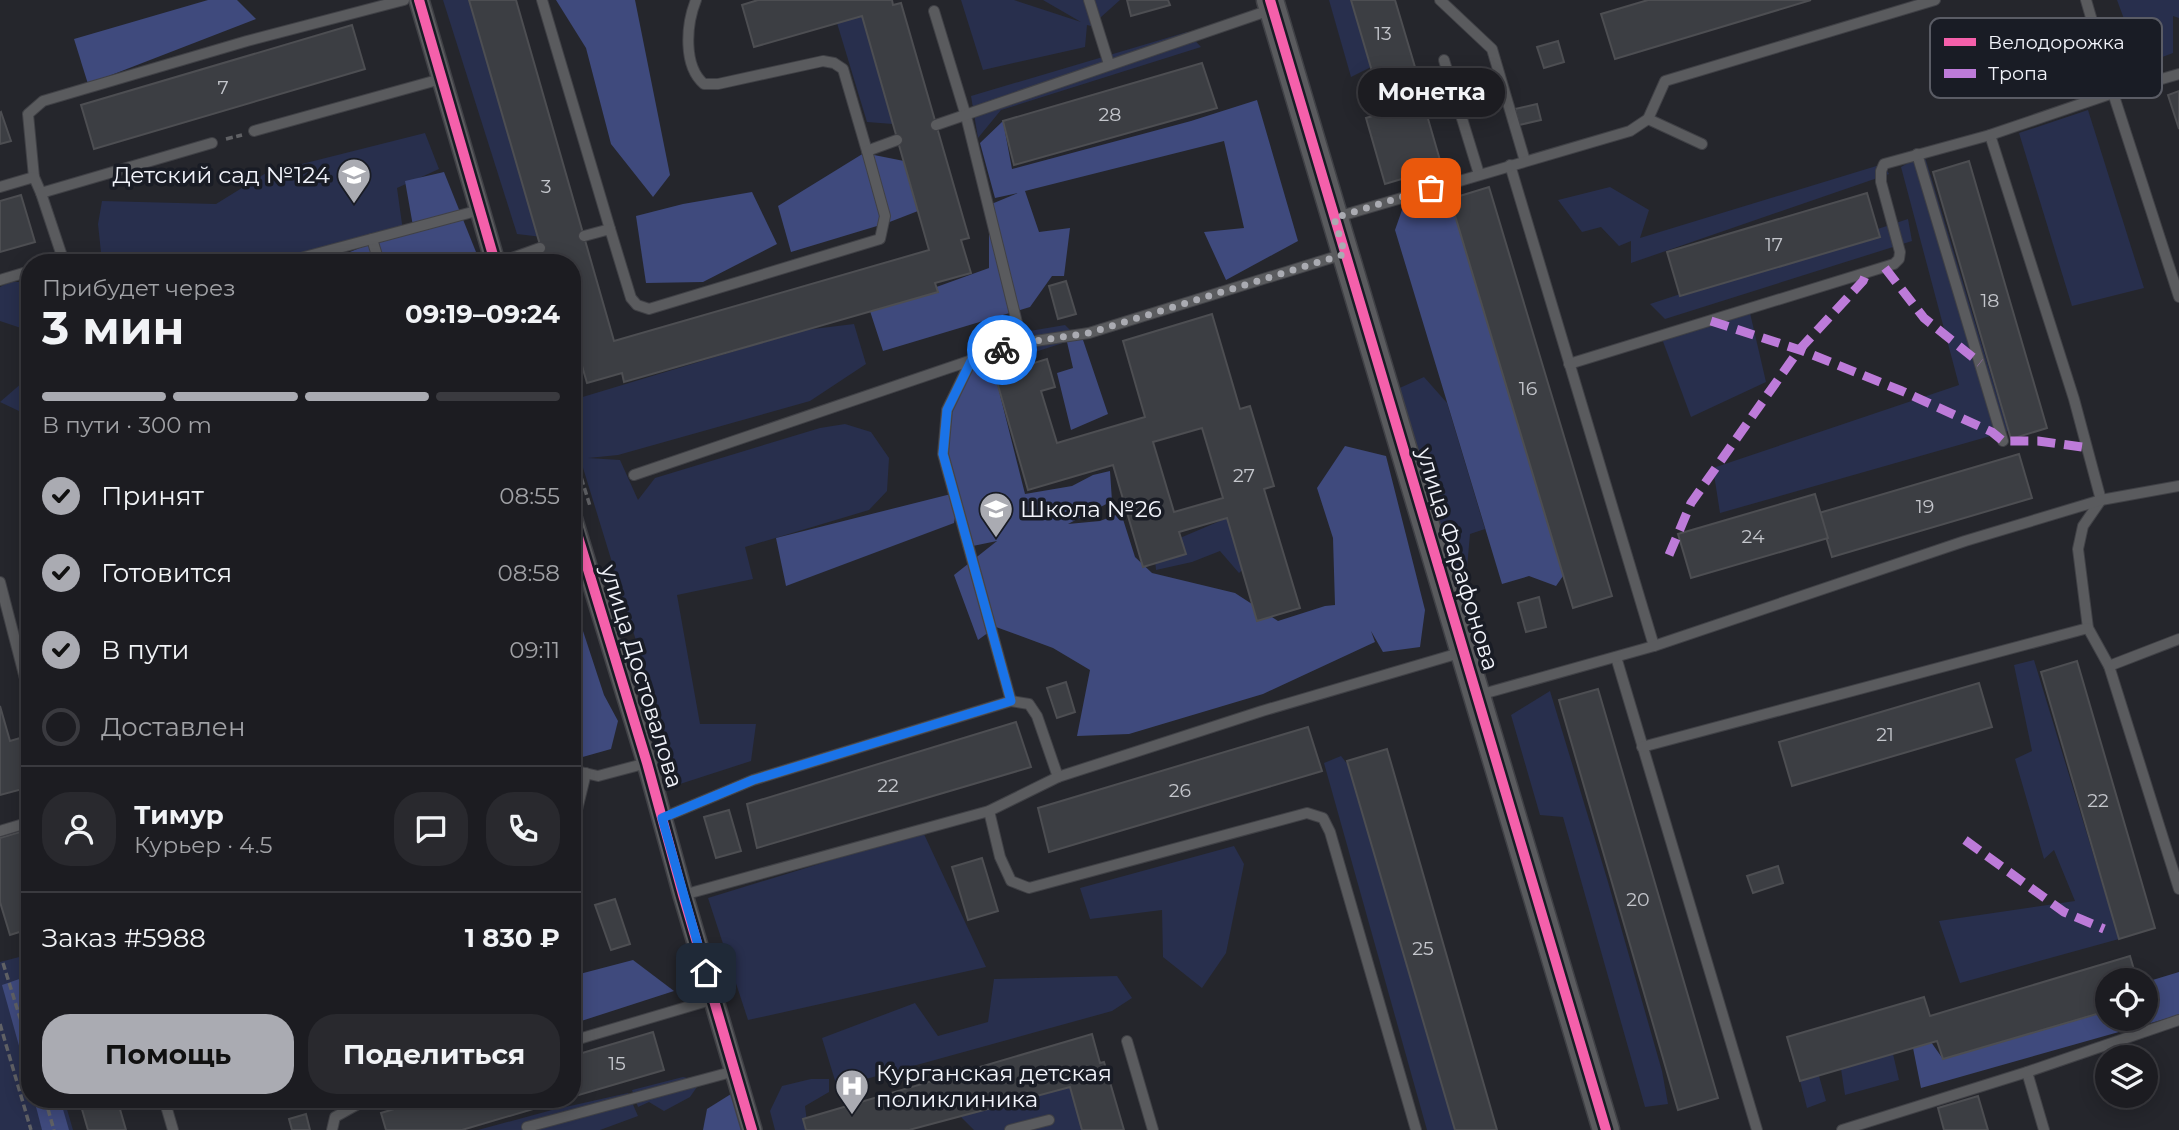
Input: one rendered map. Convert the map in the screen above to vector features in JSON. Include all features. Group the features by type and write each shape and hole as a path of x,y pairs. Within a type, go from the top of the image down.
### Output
{"street":[{"path":"419,0 495,254"},
{"name":"улица Фарафонова","path":"1271,5 1606,1130"},
{"name":"улица Достовалова","path":"581,572 647,763 752,1130"}],"lane":[{"path":"62,254 34,177 28,114 43,101 247,41 404,0"},
{"path":"542,0 631,298 637,305 649,309 880,239 884,216 843,69 834,63 822,61 718,84 704,84 695,76 688,46 696,0"},
{"path":"1089,0 1109,64"},
{"path":"1440,0 1492,49 1525,160"},
{"path":"1334,218 1630,131 1648,119 1665,81 1935,0"},
{"path":"2087,0 2092,18"},
{"path":"936,125 1271,5"},
{"path":"934,11 966,116 1022,343"},
{"path":"1444,60 1479,174"},
{"path":"2162,79 2179,74"},
{"path":"254,131 441,79"},
{"path":"1570,364 1894,264 1899,259 1900,252 1881,182 1884,164 1990,135 2098,98"},
{"path":"2115,98 2179,297"},
{"path":"1648,119 1702,144"},
{"path":"1990,135 2074,399 2101,500 2083,526 2078,548 2088,628 2109,666 2179,889"},
{"path":"867,151 897,140"},
{"path":"41,193 212,143"},
{"path":"1917,154 2003,441"},
{"path":"1510,165 1654,646"},
{"path":"0,187 34,177"},
{"path":"316,254 480,210"},
{"path":"584,236 610,229"},
{"path":"372,239 377,254"},
{"path":"522,254 540,248"},
{"path":"635,475 1022,343 1089,333 1345,254"},
{"path":"0,280 21,274"},
{"path":"971,361 947,410 943,454 1011,701"},
{"path":"1477,696 1654,646 1965,541 2101,500 2179,486"},
{"path":"0,582 21,663"},
{"path":"1642,747 2088,628"},
{"path":"2109,666 2179,639"},
{"path":"683,895 989,811 1058,777 1262,711 1464,652"},
{"path":"1616,657 1757,1130"},
{"path":"662,818 753,780 1011,701 1029,704 1037,716 1058,777"},
{"path":"581,772 598,776 647,763"},
{"path":"581,793 586,773"},
{"path":"989,811 1000,857 1011,881 1029,888 1307,813 1323,818 1330,832 1416,1130"},
{"path":"0,831 21,825"},
{"path":"581,1038 714,999"},
{"path":"1842,1130 2027,1072 2179,1020"},
{"path":"1127,1041 1153,1130"},
{"path":"527,1126 735,1070"},
{"path":"2027,1072 2044,1130"},
{"path":"167,1108 173,1130"},
{"path":"332,1130 335,1117 351,1108"},
{"path":"1010,1130 1049,1120"}],"path":[{"path":"212,143 254,131"},
{"path":"3,962 21,1021"},
{"path":"0,1024 21,1096"},
{"path":"25,1108 31,1130"},
{"path":"48,1108 54,1130"}],"shaded area":[{"path":"208,0 237,0 256,19 88,84 74,39"},
{"path":"443,0 469,0 542,237 517,234"},
{"path":"556,0 635,0 670,175 653,197 611,144 586,48"},
{"path":"961,0 1014,0 1081,22 1043,0 1120,0 1091,26 1087,25 1085,47 983,70"},
{"path":"1329,0 1351,0 1371,67 1351,77"},
{"path":"2117,0 2179,0 2179,18 2173,16 2173,53 2162,57 2162,18 2124,18"},
{"path":"862,16 893,124 867,122 837,23"},
{"path":"1187,32 1201,47 1001,110 978,138 971,96"},
{"path":"1257,100 1298,241 1226,280 1204,232 1244,228 1224,141 1025,191 1039,232 1070,228 1064,276 1052,276 1030,307 883,351 870,311 989,268 989,205 1018,193 995,198 980,143 1003,121 1012,169 1191,121"},
{"path":"2088,110 2144,288 2072,306 2019,133"},
{"path":"425,133 439,169 397,188 403,231 375,233 319,254 101,254 98,224 102,201 216,204 266,173"},
{"path":"864,153 904,161 918,211 791,252 778,206"},
{"path":"1924,154 2008,431 1720,513 1713,468 1959,385 1901,167"},
{"path":"1883,164 1889,174 1631,263 1631,241 1619,246 1601,227 1582,232 1558,200 1610,187 1649,210 1640,238"},
{"path":"444,172 477,254 345,254 413,226 405,181"},
{"path":"1454,183 1563,576 1556,586 1529,576 1502,584 1395,230 1409,190"},
{"path":"752,192 777,244 703,282 646,283 636,216 683,204"},
{"path":"1908,219 1912,241 1665,319 1650,304"},
{"path":"10,282 21,282 21,328 0,321 0,287"},
{"path":"1750,313 1766,382 1691,417 1661,336"},
{"path":"854,324 866,364 810,401 618,455 588,458 620,460 638,500 655,478 820,428 845,424 871,432 889,458 887,491 869,510 745,547 753,579 677,595 700,724 756,724 751,761 680,784 581,461 581,397 805,330"},
{"path":"1065,325 1078,338 992,366 985,356 1018,333"},
{"path":"1082,337 1108,414 1071,430 1057,373 1073,368 1067,342"},
{"path":"985,356 995,375 1025,494 1072,486 1093,475 1110,471 1112,501 1068,524 1100,521 1121,513 1135,557 1152,573 1235,593 1278,621 1335,605 1333,538 1317,488 1345,446 1386,456 1425,610 1420,647 1383,652 1371,631 1375,642 1263,694 1129,734 1077,736 1090,670 1053,648 996,627 978,640 954,575 997,541 963,548 957,506 954,523 786,586 776,538 955,493 941,432 960,381"},
{"path":"1424,377 1447,403 1485,529 1470,534 1467,568 1448,571 1393,391"},
{"path":"21,384 21,412 0,402"},
{"path":"1227,518 1242,570 1239,573 1220,551 1192,562 1156,570 1154,549"},
{"path":"583,631 604,695 618,721 611,749 581,757"},
{"path":"2034,660 2119,939 1960,983 1939,921 2075,901 2054,850 2044,859 2015,759 2032,751 2014,665"},
{"path":"1550,691 1662,1071 1668,1104 1645,1107 1563,817 1540,815 1511,715"},
{"path":"1341,756 1348,765 1455,1130 1427,1130 1324,763"},
{"path":"923,832 986,967 748,1020 708,898"},
{"path":"1234,846 1244,864 1226,953 1202,988 1163,957 1162,910 1090,919 1080,888"},
{"path":"21,957 21,1108 67,1108 73,1130 0,1130 0,962"},
{"path":"633,960 674,991 581,1021 581,974"},
{"path":"2179,972 2179,1015 2158,1021 2158,978"},
{"path":"1117,976 1132,998 1112,1011 837,1087 822,1038 915,1003 938,1036 988,1022 994,979"},
{"path":"21,978 21,1053 2,985"},
{"path":"2095,1009 2095,1031 2122,1031 1921,1088 1913,1048 1931,1042 1943,1059 2074,1021"},
{"path":"1893,1054 1899,1080 1845,1095 1841,1069"},
{"path":"1819,1076 1826,1101 1807,1108 1800,1081"},
{"path":"683,1077 701,1081 690,1097 664,1111 649,1102 638,1107 632,1090"},
{"path":"811,1079 829,1079 829,1092 805,1106 808,1130 775,1130 770,1111 782,1086"},
{"path":"1070,1087 1082,1130 974,1130 959,1115"},
{"path":"739,1089 751,1130 703,1130 707,1109"},
{"path":"628,1093 638,1116 600,1130 478,1130 561,1108 581,1108 581,1104"},
{"path":"36,1108 63,1108 69,1130 42,1130"}],"building":[{"path":"469,0 516,0 614,341 929,250 862,16 754,47 742,5 758,0 892,0 893,5 901,3 969,238 961,240 971,273 935,283 938,292 624,382 622,373 587,383 581,362 581,254 543,254"},
{"path":"1127,0 1168,0 1170,5 1131,16"},
{"path":"1351,0 1395,0 1415,67 1374,78"},
{"path":"1648,0 1811,0 1615,59 1601,14"},
{"path":"352,25 365,69 94,149 81,105"},
{"path":"1558,41 1564,62 1544,68 1537,47"},
{"path":"1202,63 1217,108 1014,165 1003,121"},
{"path":"1413,67 1442,167 1385,184 1366,118 1386,112 1376,78"},
{"path":"2179,91 2179,129 2168,95"},
{"path":"1537,104 1541,120 1519,125 1515,109"},
{"path":"0,113 11,141 0,144"},
{"path":"1969,161 2047,428 2011,439 1933,172"},
{"path":"1489,187 1612,596 1573,608 1450,199"},
{"path":"1867,193 1880,237 1680,296 1667,252"},
{"path":"21,195 35,242 0,252 0,201"},
{"path":"1066,281 1076,314 1058,319 1049,286"},
{"path":"1212,314 1240,409 1250,406 1274,486 1264,489 1300,608 1257,621 1227,518 1179,532 1186,554 1143,567 1113,465 1028,490 995,375 1047,359 1055,387 1041,391 1057,443 1145,417 1123,341","holes":["1202,428 1223,498 1174,512 1153,442"]},
{"path":"2019,454 2032,498 1832,557 1819,513"},
{"path":"1815,494 1828,538 1691,578 1678,534"},
{"path":"1539,597 1546,627 1526,632 1518,603"},
{"path":"2077,661 2155,928 2119,939 2041,672"},
{"path":"1066,682 1075,712 1057,718 1047,688"},
{"path":"1979,683 1992,727 1792,786 1779,742"},
{"path":"1598,689 1718,1098 1678,1110 1559,700"},
{"path":"0,706 10,741 21,738 21,789 0,795"},
{"path":"1016,722 1031,767 757,848 747,804"},
{"path":"1308,727 1322,771 1049,852 1038,808"},
{"path":"1387,749 1497,1130 1455,1130 1347,761"},
{"path":"729,810 741,851 716,858 704,817"},
{"path":"21,832 21,932 10,935 0,902 0,838"},
{"path":"982,858 998,911 968,920 952,867"},
{"path":"1778,866 1783,883 1753,893 1747,876"},
{"path":"615,899 630,944 611,950 595,905"},
{"path":"2130,956 2134,968 2095,968 2095,1015 1943,1059 1937,1041 1800,1081 1787,1037 1924,997 1930,1016"},
{"path":"653,1032 664,1070 581,1094 581,1053"},
{"path":"1092,1034 1100,1063 1104,1062 1124,1130 1082,1130 1070,1087 909,1130 806,1130 803,1119"},
{"path":"1978,1096 1988,1130 1944,1130 1938,1108"},
{"path":"82,1108 120,1108 126,1130 88,1130"},
{"path":"397,1108 537,1108 462,1130 386,1130 381,1113"},
{"path":"306,1114 310,1130 292,1130 289,1119"}],"marked path":[{"path":"1885,268 1924,318 1980,363"},
{"path":"1669,555 1691,503 1799,350 1863,281 1866,274"},
{"path":"1711,321 1803,351 1902,391 1992,432 2003,441 2038,441 2089,448"},
{"path":"1965,840 2064,912 2104,929"}],"cycle path":[{"path":"419,0 493,254"},
{"path":"1270,0 1606,1130"},
{"path":"581,547 647,763 752,1130"}],"way so far":[{"path":"1002,350 1022,343 1089,333 1345,254 1334,218 1431,188"}],"place":[{"name":"Монетка","path":"1431,188"},
{"name":"Детский сад №124","path":"354,205"},
{"name":"Школа №26","path":"996,539"},
{"name":"Курганская детская поликлиника","path":"852,1116"}],"route":[{"path":"706,973 662,818 753,780 1011,701 943,454 947,410 971,361 1002,350"}]}
